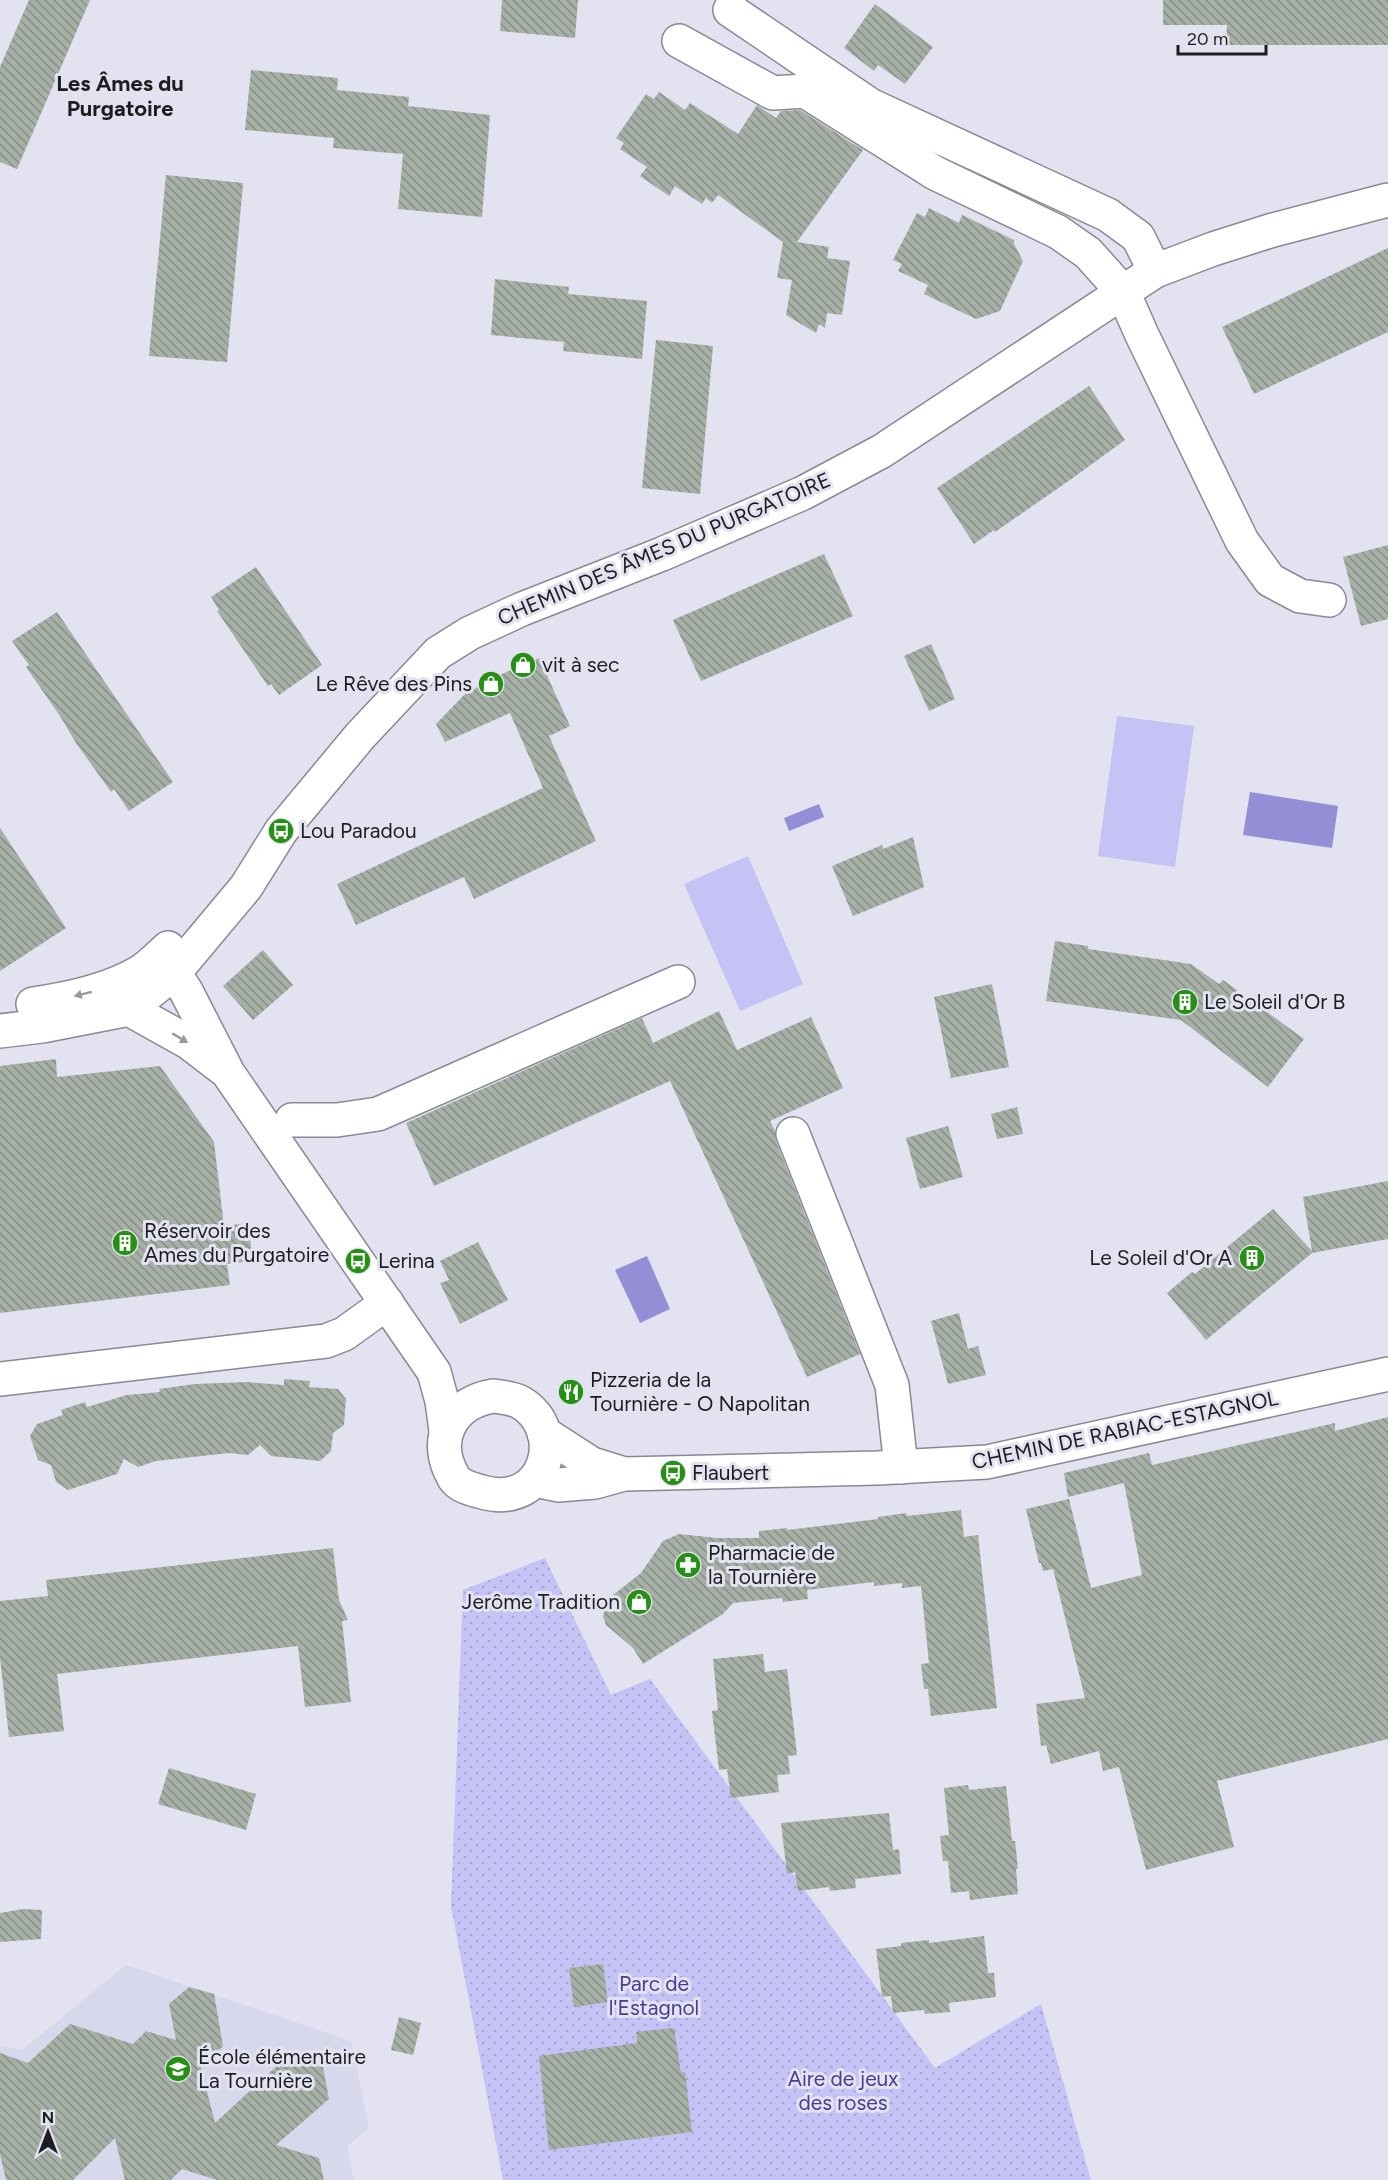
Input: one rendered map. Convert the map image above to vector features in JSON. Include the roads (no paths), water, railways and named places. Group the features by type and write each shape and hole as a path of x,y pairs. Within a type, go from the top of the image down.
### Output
{"street":[{"path":"729,10 870,105 1108,215 1138,237 1155,271"},
{"path":"679,41 773,93 805,91 935,173 1058,232 1088,253 1123,292 1242,541 1270,580 1300,596 1329,600"},
{"name":"CHEMIN DES ÂMES DU PURGATOIRE","path":"0,1031 42,1026 129,1009 153,971 246,887 281,831 360,736 438,653 470,633 522,609 662,554 811,489 882,451 1155,271 1273,230 1388,200"},
{"path":"153,971 186,991 228,1073 434,1372 442,1401 446,1431 444,1452 455,1479 466,1488 492,1495 515,1494 527,1488 544,1466 546,1448 544,1433 539,1421 521,1403 508,1398 493,1395 469,1403 450,1422 446,1431"},
{"name":"CHEMIN DES ÂMES DU PURGATOIRE","path":"0,1008 87,994 153,971"},
{"path":"291,1120 337,1120 378,1114 678,982"},
{"path":"129,1009 188,1042 228,1073"},
{"path":"793,1134 892,1385 901,1467"},
{"path":"0,1379 326,1341 344,1334 387,1303"},
{"path":"434,1372 459,1389 480,1398"},
{"name":"CHEMIN DE RABIAC-ESTAGNOL","path":"535,1480 565,1485 595,1482 624,1474 901,1467 987,1462 1383,1374"},
{"name":"CHEMIN DE RABIAC-ESTAGNOL","path":"544,1433 592,1464 624,1474"}],"place":[{"name":"vit à sec","path":"523,665"},
{"name":"Le Rêve des Pins","path":"491,684"},
{"name":"Lou Paradou","path":"281,831"},
{"name":"Le Soleil d'Or B","path":"1185,1002"},
{"name":"Réservoir des Ames du Purgatoire","path":"125,1243"},
{"name":"Le Soleil d'Or A","path":"1252,1258"},
{"name":"Lerina","path":"358,1261"},
{"name":"Pizzeria de la Tournière - O Napolitan","path":"571,1392"},
{"name":"Flaubert","path":"673,1473"},
{"name":"Pharmacie de la Tournière","path":"688,1565"},
{"name":"Jerôme Tradition","path":"639,1602"},
{"name":"École élémentaire La Tournière","path":"178,2069"}],"district":[{"name":"Les Âmes du Purgatoire","path":"120,96"}],"park label":[{"name":"Parc de l'Estagnol","path":"654,1996"},
{"name":"Aire de jeux des roses","path":"843,2091"}]}
